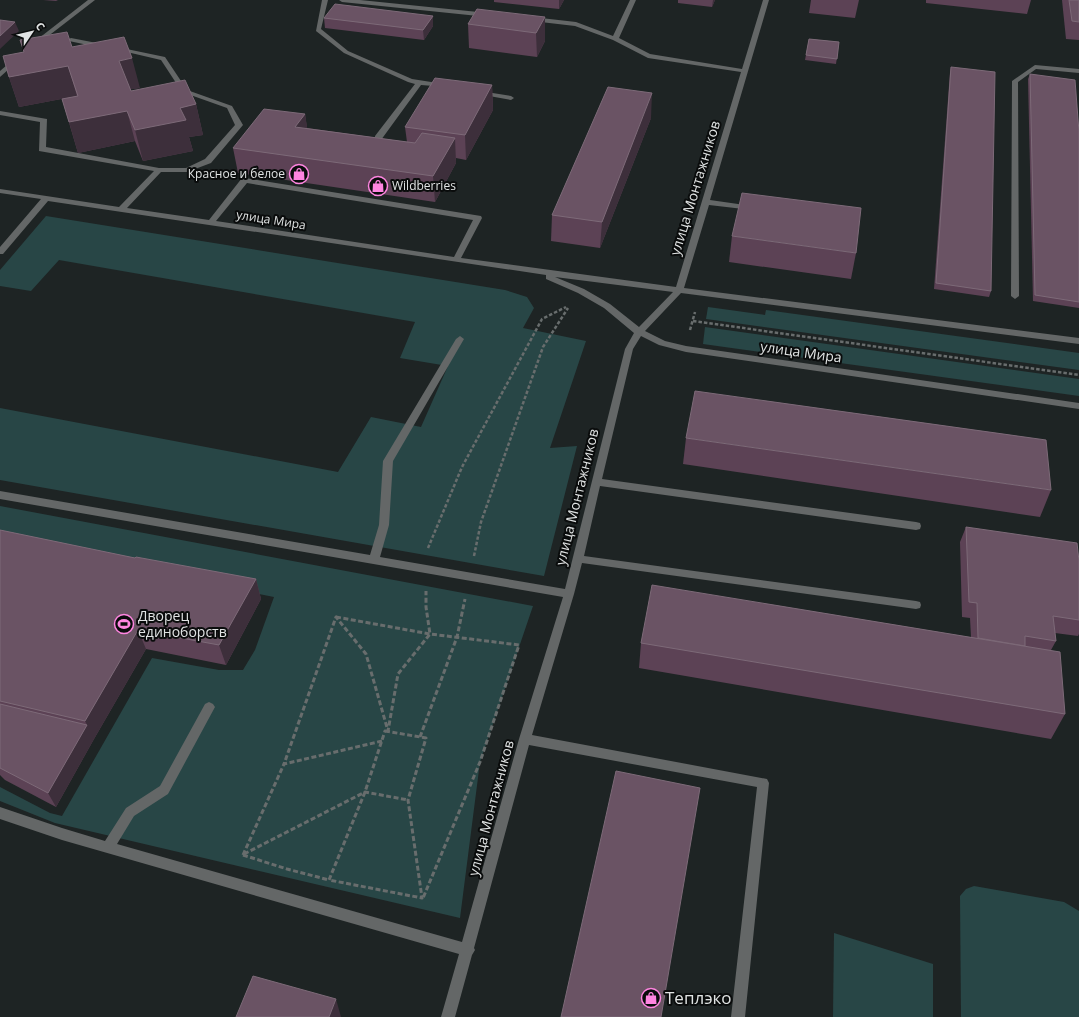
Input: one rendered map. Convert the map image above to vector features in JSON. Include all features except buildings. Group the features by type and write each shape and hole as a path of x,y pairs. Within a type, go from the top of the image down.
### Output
{"street":[{"path":"32,46 92,0"},
{"path":"325,0 318,30 346,52 410,80 450,87"},
{"path":"342,0 498,16"},
{"path":"615,39 633,0"},
{"name":"улица Монтажников","path":"448,1017 526,739 569,594 629,349 639,332 680,290 766,0"},
{"path":"521,18 576,24 615,39 648,56 745,72"},
{"path":"0,113 44,121 42,148 159,170 187,170 208,161 239,126 230,107 184,91 163,58 71,40"},
{"path":"0,75 18,58 8,59"},
{"path":"1015,296 1015,82 1035,67 1079,71"},
{"path":"378,138 420,82"},
{"path":"473,91 510,98"},
{"path":"120,209 159,170"},
{"path":"211,223 245,180 478,218 456,260"},
{"name":"улица Мира","path":"0,191 538,272 1079,341"},
{"path":"0,252 46,198"},
{"path":"706,202 761,209"},
{"name":"улица Мира","path":"538,272 581,291 607,306 639,332 662,343 686,349 1079,406"},
{"path":"374,560 384,525 388,461 460,339"},
{"path":"596,482 916,526"},
{"path":"0,495 569,594"},
{"path":"578,559 916,605"},
{"path":"108,847 130,812 164,790 209,707"},
{"path":"526,739 763,783 738,1017"},
{"path":"0,813 62,834 468,950"}],"path":[{"path":"689,335 696,305"},
{"path":"329,881 365,792 385,731 388,731 398,674 430,634 426,607 425,569 429,544 462,467 542,319 569,306 543,348 481,522 457,637 420,737"},
{"path":"693,321 1079,375"},
{"path":"336,617 430,634 519,645 480,762 422,898"},
{"path":"336,617 366,654 388,731"},
{"path":"243,855 284,764 336,617"},
{"path":"388,731 426,738 408,800 422,898"},
{"path":"284,764 382,741"},
{"path":"243,855 365,792 408,800"},
{"path":"243,855 272,866 329,881 422,898"}],"shaded area":[{"path":"46,216 505,290 527,297 534,308 523,328 586,341 550,448 577,446 544,576 0,480 0,408 338,472 371,417 421,427 448,366 400,358 415,322 59,260 31,291 0,286 0,270"},
{"path":"708,307 765,315 766,310 1079,353 1079,370 706,319"},
{"path":"705,327 1079,379 1079,396 703,344"},
{"path":"0,506 533,606 480,762 460,918 55,823 0,801 0,787 50,813 62,816 152,658 219,670 243,670 255,650 274,597 0,542"},
{"path":"974,886 1064,902 1079,911 1079,1017 961,1017 960,896 966,889"},
{"path":"834,933 933,964 933,1017 833,1017"}],"place":[{"name":"Красное и белое","path":"299,174"},
{"name":"Wildberries","path":"378,186"},
{"name":"Дворец единоборств","path":"124,624"},
{"name":"Теплэко","path":"651,998"}]}
